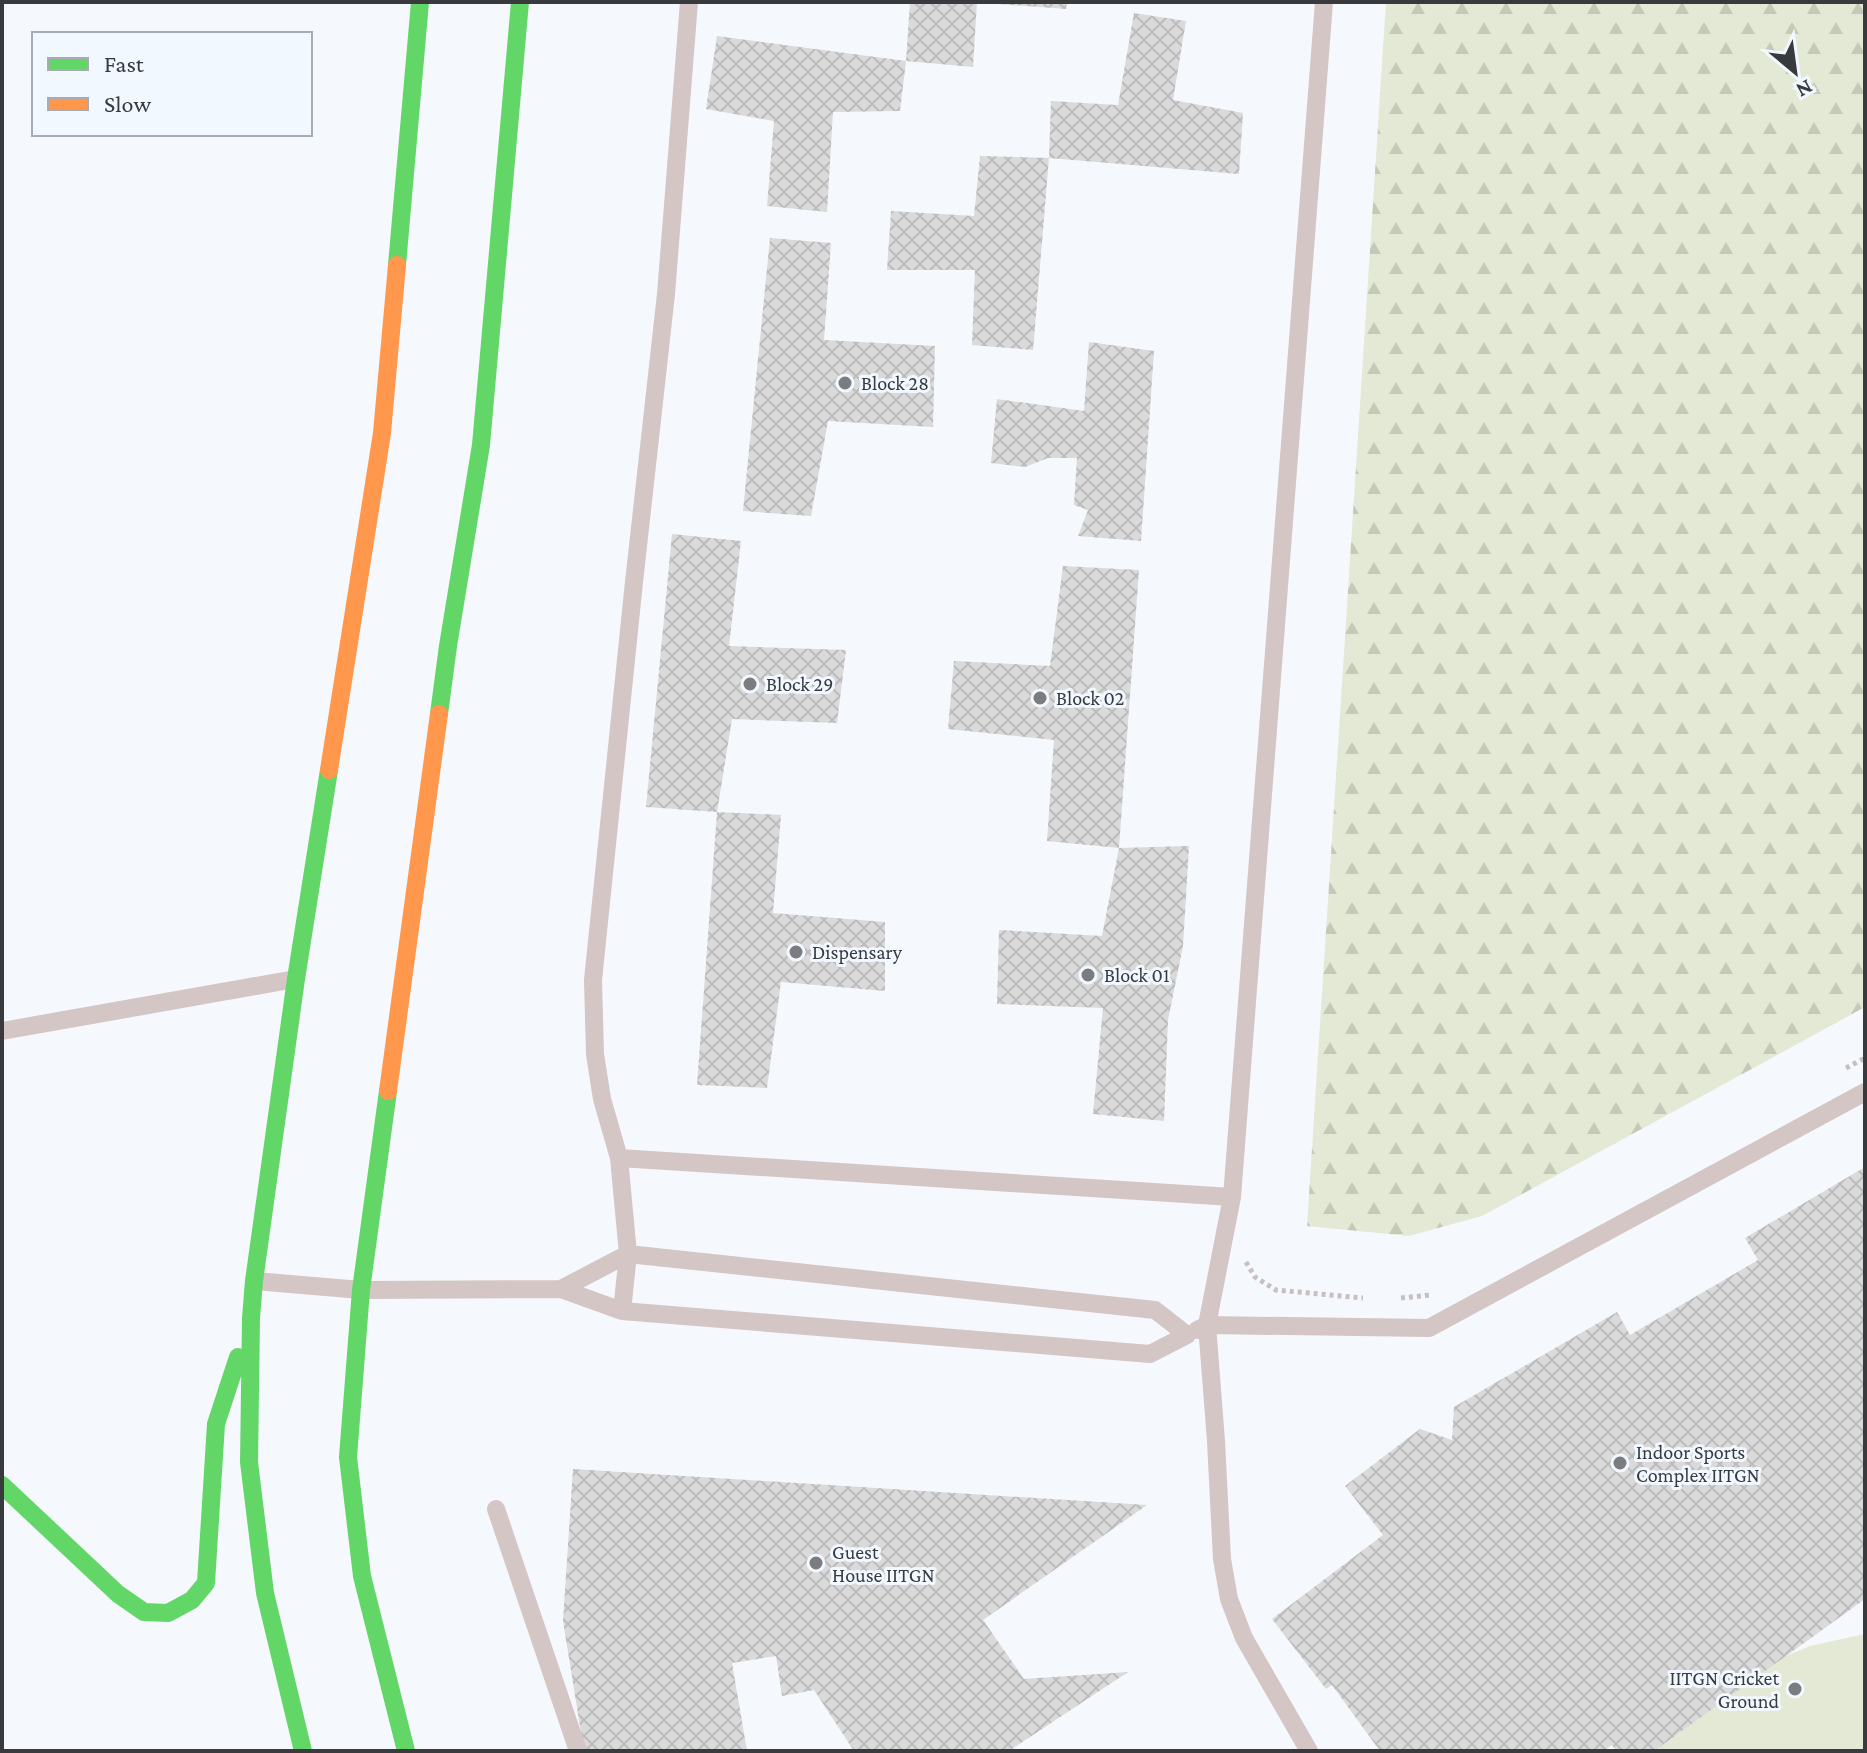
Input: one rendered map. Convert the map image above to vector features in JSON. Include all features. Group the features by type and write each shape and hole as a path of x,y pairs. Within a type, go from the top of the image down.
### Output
{"street":[{"path":"303,1751 265,1593 249,1462 251,1318 296,979 382,433 420,2"},
{"path":"406,1751 362,1576 348,1457 361,1290 448,646 481,445 520,2"},
{"path":"2,1485 118,1594 144,1612 168,1613 192,1600 206,1583 216,1424 251,1318"}],"lane":[{"path":"622,1311 628,1254 619,1158 602,1099 595,1054 593,980 666,294 689,2"},
{"path":"1309,1751 1244,1638 1229,1599 1222,1559 1207,1325 1232,1197 1324,2"},
{"path":"2,1031 296,979"},
{"path":"254,1281 361,1290 561,1289 622,1311 1150,1354 1207,1325 1429,1328 1865,1092"},
{"path":"619,1158 1232,1197"},
{"path":"561,1289 628,1254 1155,1310 1187,1335"},
{"path":"496,1509 578,1751"}],"path":[{"path":"1837,1074 1865,1058"},
{"path":"1242,1255 1255,1277 1276,1290 1374,1299"},
{"path":"1388,1300 1432,1294"}],"green space":[{"path":"1386,2 1865,2 1865,1007 1482,1216 1409,1236 1307,1226"},
{"name":"IITGN Cricket Ground","path":"1865,1634 1865,1751 1653,1751 1751,1671 1810,1646"}],"building":[{"path":"910,2 977,2 973,67 906,61"},
{"path":"998,2 1067,2 1066,9"},
{"path":"1134,13 1186,21 1173,100 1243,113 1239,174 1049,158 1051,101 1118,105"},
{"path":"717,36 906,61 900,111 833,112 827,212 767,206 774,121 706,109"},
{"path":"980,156 1049,158 1033,350 972,345 975,270 887,270 891,211 974,216"},
{"name":"Block 28","path":"770,238 831,243 824,340 935,346 933,427 828,421 811,516 743,511"},
{"path":"1089,342 1154,351 1141,541 1078,536 1088,510 1074,505 1077,458 1048,458 1025,467 991,463 997,399 1084,411"},
{"name":"Block 29","path":"672,534 741,541 729,646 846,650 837,723 732,719 717,812 646,807"},
{"name":"Block 02","path":"1063,566 1139,570 1119,848 1047,841 1054,740 948,729 954,661 1050,666"},
{"name":"Dispensary","path":"717,812 781,815 773,913 885,922 885,991 781,982 767,1088 697,1085"},
{"name":"Block 01","path":"1189,846 1183,946 1168,1020 1164,1121 1093,1114 1103,1008 997,1004 999,930 1102,936 1119,848"},
{"name":"Indoor Sports Complex IITGN","path":"1865,1167 1865,1599 1654,1751 1616,1751 1612,1745 1604,1751 1380,1751 1332,1685 1326,1689 1272,1619 1383,1535 1345,1486 1420,1429 1452,1440 1454,1407 1617,1312 1630,1335 1758,1260 1745,1238"},
{"name":"Guest House IITGN","path":"573,1469 1147,1505 983,1620 1024,1679 1128,1672 1009,1751 854,1751 814,1690 782,1696 776,1656 732,1663 747,1751 584,1751 563,1621"}],"traffic: fast":[{"path":"397,265 420,2"},
{"path":"439,714 481,445 520,2"},
{"path":"303,1751 265,1593 249,1462 251,1318 296,979 329,770"},
{"path":"388,1091 361,1290 348,1457 362,1576 406,1751"},
{"path":"2,1485 118,1594 144,1612 168,1613 192,1600 206,1583 216,1424 238,1357"}],"traffic: slow":[{"path":"329,770 382,433 397,265"},
{"path":"388,1091 439,714"}],"place":[{"name":"Block 28","path":"845,383"},
{"name":"Block 29","path":"750,684"},
{"name":"Block 02","path":"1040,698"},
{"name":"Dispensary","path":"796,952"},
{"name":"Block 01","path":"1088,975"},
{"name":"Indoor Sports Complex IITGN","path":"1620,1463"},
{"name":"Guest House IITGN","path":"816,1563"},
{"name":"IITGN Cricket Ground","path":"1795,1689"}]}
